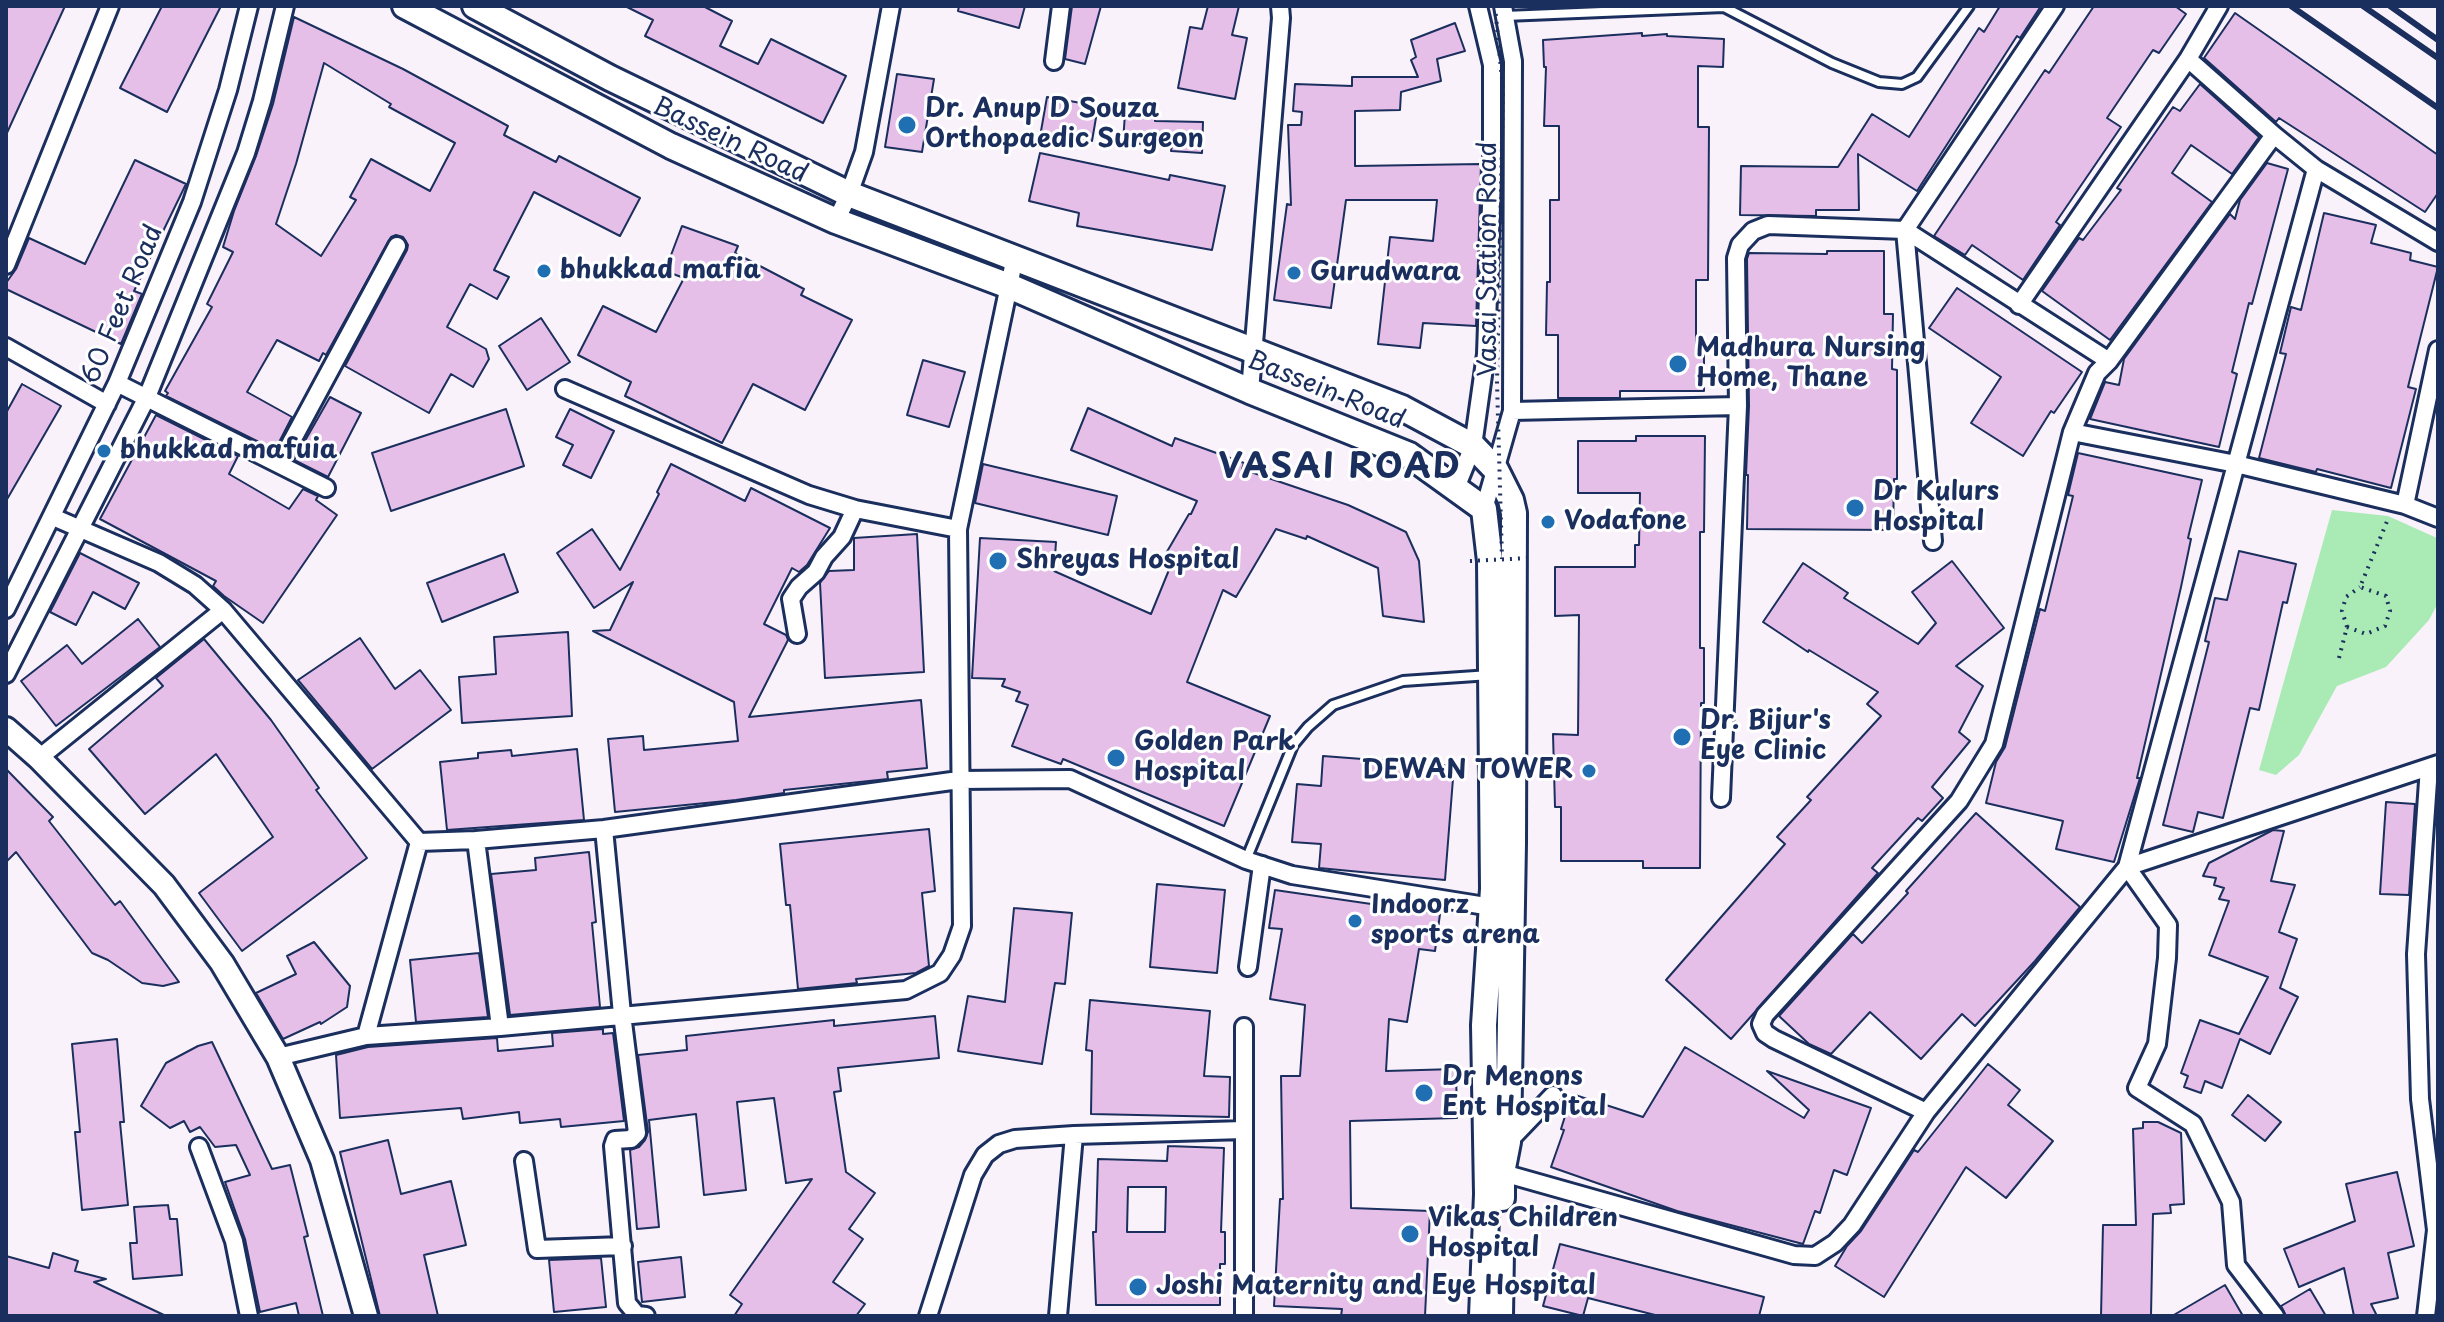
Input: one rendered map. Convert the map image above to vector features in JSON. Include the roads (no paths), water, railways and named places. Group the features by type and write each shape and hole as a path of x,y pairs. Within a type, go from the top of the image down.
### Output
{"main road":[{"name":"Bassein Road","path":"405,6 671,146 836,221 1009,286 1250,391 1409,455 1484,509 1490,561 1491,675 1502,908 1508,1142 1494,1171 1482,1316"},
{"name":"Bassein Road","path":"475,6 610,78 849,194 1402,408 1473,446 1496,470 1514,513 1502,908 1484,1025 1500,1316"}],"street":[{"path":"6,265 110,6"},
{"name":"60 Feet Road","path":"6,609 117,383 192,202 228,90 249,6"},
{"path":"6,674 147,397 246,153 285,6"},
{"path":"836,221 864,152 891,6"},
{"path":"1054,61 1061,6"},
{"path":"1250,391 1280,6"},
{"path":"1456,488 1473,446 1486,354 1492,65 1478,6"},
{"path":"1933,541 1905,230 2055,6"},
{"path":"2019,305 2188,59 2219,6"},
{"name":"Vasai Station Road","path":"1484,509 1512,411 1513,61 1501,9"},
{"path":"2188,59 2316,169 2438,242"},
{"path":"1926,1112 1774,1039 1765,1033 1761,1024 1765,1015 1959,801 1994,744 2072,432 2097,373 2109,361 2274,135"},
{"path":"1494,1171 1794,1255 1815,1256 1835,1243 1852,1225 1926,1112 2127,867 2316,169"},
{"path":"1721,798 1738,406 1736,258 1740,245 1753,231 1768,225 1905,230 2109,361"},
{"path":"280,463 397,246"},
{"path":"278,1057 366,1036 500,1027 906,990 940,973 952,955 962,926 958,529 1015,257"},
{"path":"6,347 107,404"},
{"path":"2400,503 2438,350"},
{"path":"117,383 326,488"},
{"path":"565,389 809,495 855,509 958,529"},
{"path":"1512,411 1738,406"},
{"path":"2072,432 2236,464 2400,503 2438,518"},
{"path":"797,634 791,599 842,537 855,509"},
{"path":"53,517 159,563 195,585 223,610 419,842"},
{"path":"39,758 223,610"},
{"path":"6,729 39,758 164,885 222,963 278,1057 322,1160 366,1316"},
{"path":"2127,867 2434,765 2416,954 2420,1099 2436,1230 2426,1316"},
{"path":"419,842 604,829 959,780 1070,779 1254,862 1292,875 1502,908"},
{"path":"604,829 637,1133 631,1139 615,1140 613,1146 627,1303 637,1315 646,1316"},
{"path":"476,840 500,1027"},
{"path":"366,1036 419,842"},
{"path":"1248,967 1254,862"},
{"path":"2127,867 2168,925 2157,1044 2137,1088 2193,1124 2231,1202 2236,1265 2275,1316"},
{"path":"1244,1027 1244,1316"},
{"path":"1508,1142 1553,1095"},
{"path":"928,1316 973,1175 985,1155 999,1144 1015,1139 1074,1135 1244,1130"},
{"path":"1058,1316 1074,1135"},
{"path":"199,1147 234,1241 249,1316"},
{"path":"524,1161 537,1249 623,1246"}],"lane":[{"path":"1501,9 1724,7 1832,63 1879,82 1902,84 1917,77 1969,6"},
{"path":"1254,862 1293,745 1333,705 1403,681 1491,675"}],"railway":[{"path":"2291,6 2438,108"},
{"path":"2363,6 2438,58"},
{"path":"2390,6 2438,40"}],"place":[{"name":"Dr. Anup D Souza Orthopaedic Surgeon","path":"907,125"},
{"name":"bhukkad mafia","path":"544,271"},
{"name":"Gurudwara","path":"1294,273"},
{"name":"Madhura Nursing Home, Thane","path":"1678,364"},
{"name":"bhukkad mafuia","path":"104,451"},
{"name":"Dr Kulurs Hospital","path":"1855,508"},
{"name":"Vodafone","path":"1548,522"},
{"name":"Shreyas Hospital","path":"998,561"},
{"name":"Dr. Bijur's Eye Clinic","path":"1682,737"},
{"name":"Golden Park Hospital","path":"1116,758"},
{"name":"DEWAN TOWER","path":"1589,771"},
{"name":"Indoorz sports arena","path":"1355,921"},
{"name":"Dr Menons Ent Hospital","path":"1424,1093"},
{"name":"Vikas Children Hospital","path":"1410,1234"},
{"name":"Joshi Maternity and Eye Hospital","path":"1138,1287"}],"district":[{"name":"VASAI ROAD","path":"1340,469"}]}
